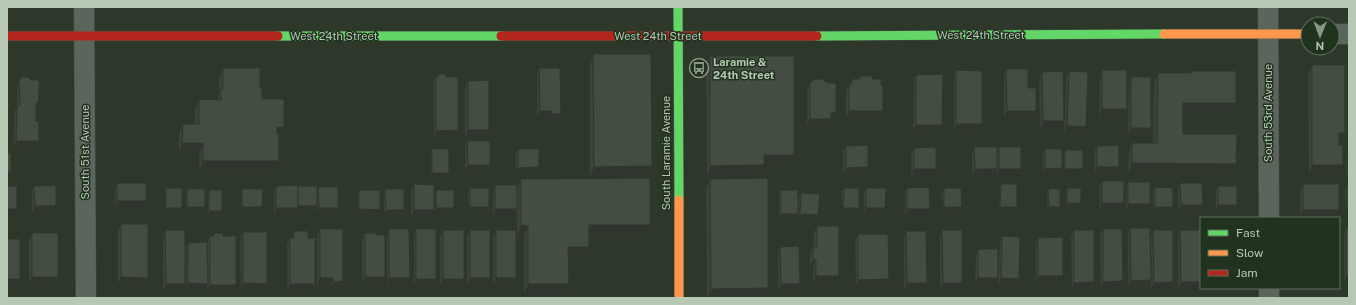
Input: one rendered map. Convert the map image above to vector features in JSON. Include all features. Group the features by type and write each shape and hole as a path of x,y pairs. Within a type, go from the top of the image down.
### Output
{"street":[{"name":"South 51st Avenue","path":"84,7 86,298"},
{"name":"South Laramie Avenue","path":"678,7 679,298"},
{"name":"South 53rd Avenue","path":"1268,7 1269,217"},
{"name":"West 24th Street","path":"7,36 1300,34"}],"building":[{"path":"593,54 651,54 652,166 594,167"},
{"path":"710,56 794,56 794,155 764,155 764,165 710,166"},
{"path":"1312,65 1345,65 1345,133 1339,133 1339,145 1343,145 1343,165 1312,165"},
{"path":"223,68 260,68 260,88 262,88 262,99 284,99 284,127 277,127 277,134 279,134 279,161 203,161 203,143 182,143 183,124 199,124 199,99 221,100 220,89 223,89"},
{"path":"539,68 560,68 561,114 551,114 552,111 540,111"},
{"path":"1006,69 1028,69 1028,88 1036,88 1036,111 1007,111"},
{"path":"956,70 982,71 982,124 956,124"},
{"path":"1102,70 1127,70 1127,109 1102,109"},
{"path":"1063,71 1064,121 1043,121 1042,72"},
{"path":"1069,71 1088,72 1086,127 1067,126"},
{"path":"1191,71 1236,71 1236,103 1183,103 1183,134 1237,134 1236,164 1132,163 1132,143 1157,143 1158,73 1191,73"},
{"path":"440,74 445,74 447,77 458,77 458,130 436,131 436,77"},
{"path":"943,74 942,125 916,125 916,75"},
{"path":"860,76 872,76 872,79 881,79 881,85 883,85 883,111 849,111 849,84 852,84 852,79 860,79"},
{"path":"8,77 9,110 7,110"},
{"path":"22,77 28,77 31,80 39,80 39,100 36,104 36,121 39,121 39,141 16,141 17,107 20,105 19,80"},
{"path":"1131,77 1151,77 1151,128 1131,128"},
{"path":"814,79 822,79 828,83 836,83 836,112 831,113 831,119 810,119 810,83"},
{"path":"489,80 489,130 468,130 468,81"},
{"path":"467,141 490,141 490,165 468,165"},
{"path":"868,145 868,167 846,168 846,146"},
{"path":"1119,145 1119,167 1097,167 1097,146"},
{"path":"936,147 936,169 914,169 914,148"},
{"path":"974,147 997,147 997,169 975,169"},
{"path":"999,147 1021,147 1021,169 999,169"},
{"path":"432,149 449,149 449,173 432,173"},
{"path":"518,149 539,149 539,167 518,168"},
{"path":"1045,149 1062,149 1062,168 1045,169"},
{"path":"1065,150 1083,150 1083,169 1065,169"},
{"path":"7,153 11,153 11,172 7,172"},
{"path":"1349,156 1349,172 1348,172"},
{"path":"650,178 650,225 589,225 589,247 568,247 569,284 528,284 528,226 521,225 521,179"},
{"path":"768,178 768,288 711,289 710,179"},
{"path":"1102,181 1124,181 1124,203 1102,203"},
{"path":"1128,182 1150,182 1150,204 1128,204"},
{"path":"117,183 146,183 146,201 117,201"},
{"path":"1180,183 1202,183 1203,205 1181,205"},
{"path":"414,184 434,185 434,210 414,210"},
{"path":"1001,184 1017,184 1017,207 1000,207"},
{"path":"1303,184 1339,184 1339,210 1303,210"},
{"path":"56,185 56,206 35,206 34,186"},
{"path":"298,185 298,208 276,208 276,186"},
{"path":"495,185 517,185 517,209 495,209"},
{"path":"7,186 17,186 17,209 7,209"},
{"path":"298,186 317,186 317,206 298,206"},
{"path":"1218,186 1237,186 1237,205 1218,205"},
{"path":"318,187 338,187 338,208 319,208"},
{"path":"929,187 930,209 907,209 907,188"},
{"path":"1155,187 1173,188 1173,207 1155,207"},
{"path":"166,188 182,188 182,208 166,208"},
{"path":"470,188 489,188 489,207 470,207"},
{"path":"844,188 859,188 859,208 843,208"},
{"path":"866,188 886,188 885,208 866,208"},
{"path":"944,188 961,188 962,207 944,207"},
{"path":"1067,188 1081,188 1081,203 1067,203"},
{"path":"1347,188 1349,188 1349,207 1347,207"},
{"path":"187,189 205,189 205,207 187,207"},
{"path":"242,189 263,189 262,207 242,207"},
{"path":"385,189 404,189 404,210 386,210"},
{"path":"1048,189 1060,189 1060,207 1049,207"},
{"path":"209,190 222,190 222,211 209,211"},
{"path":"359,190 380,190 380,210 359,209"},
{"path":"436,190 454,190 454,208 436,208"},
{"path":"780,190 798,190 798,214 781,214"},
{"path":"801,193 820,194 818,215 800,214"},
{"path":"121,224 148,224 148,278 121,277"},
{"path":"817,226 839,226 839,276 816,276 816,260 813,260 813,246 817,247"},
{"path":"1130,228 1150,228 1151,280 1131,281"},
{"path":"320,229 343,229 343,281 333,282 333,278 320,278"},
{"path":"389,229 409,229 410,278 389,278"},
{"path":"416,229 436,229 436,279 416,279"},
{"path":"1103,229 1122,229 1123,281 1103,282"},
{"path":"1346,229 1349,229 1349,276 1346,276"},
{"path":"165,230 185,230 185,284 166,284"},
{"path":"443,230 464,230 464,279 443,279"},
{"path":"470,230 490,230 490,278 470,278"},
{"path":"496,230 516,230 516,278 496,278"},
{"path":"942,230 962,230 962,283 943,283"},
{"path":"1074,230 1094,230 1094,282 1074,283"},
{"path":"1153,230 1173,230 1173,282 1154,283"},
{"path":"1180,230 1200,230 1200,282 1181,282"},
{"path":"294,231 308,231 308,238 315,238 315,284 290,284 290,238 294,238"},
{"path":"906,231 926,231 927,283 907,283"},
{"path":"243,232 267,232 267,284 243,283"},
{"path":"32,233 58,233 58,277 32,277"},
{"path":"214,233 223,233 223,236 236,236 236,285 210,285 210,236 214,236"},
{"path":"365,233 385,235 385,277 365,277"},
{"path":"858,234 888,234 889,279 858,280"},
{"path":"1002,236 1020,237 1019,279 1001,278"},
{"path":"1063,237 1063,276 1038,276 1038,238"},
{"path":"7,239 20,239 20,279 7,279"},
{"path":"207,242 208,284 188,283 188,243"},
{"path":"799,246 800,284 781,284 780,247"},
{"path":"978,249 998,249 998,278 978,278"}],"traffic: fast":[{"path":"678,7 679,200"},
{"path":"817,36 1164,34"},
{"path":"278,36 501,36"}],"traffic: slow":[{"path":"1164,34 1300,34"},
{"path":"679,200 679,298"}],"traffic: jam":[{"path":"7,36 278,36"},
{"path":"501,36 817,36"}],"place":[{"name":"Laramie & 24th Street","path":"699,68"}]}
